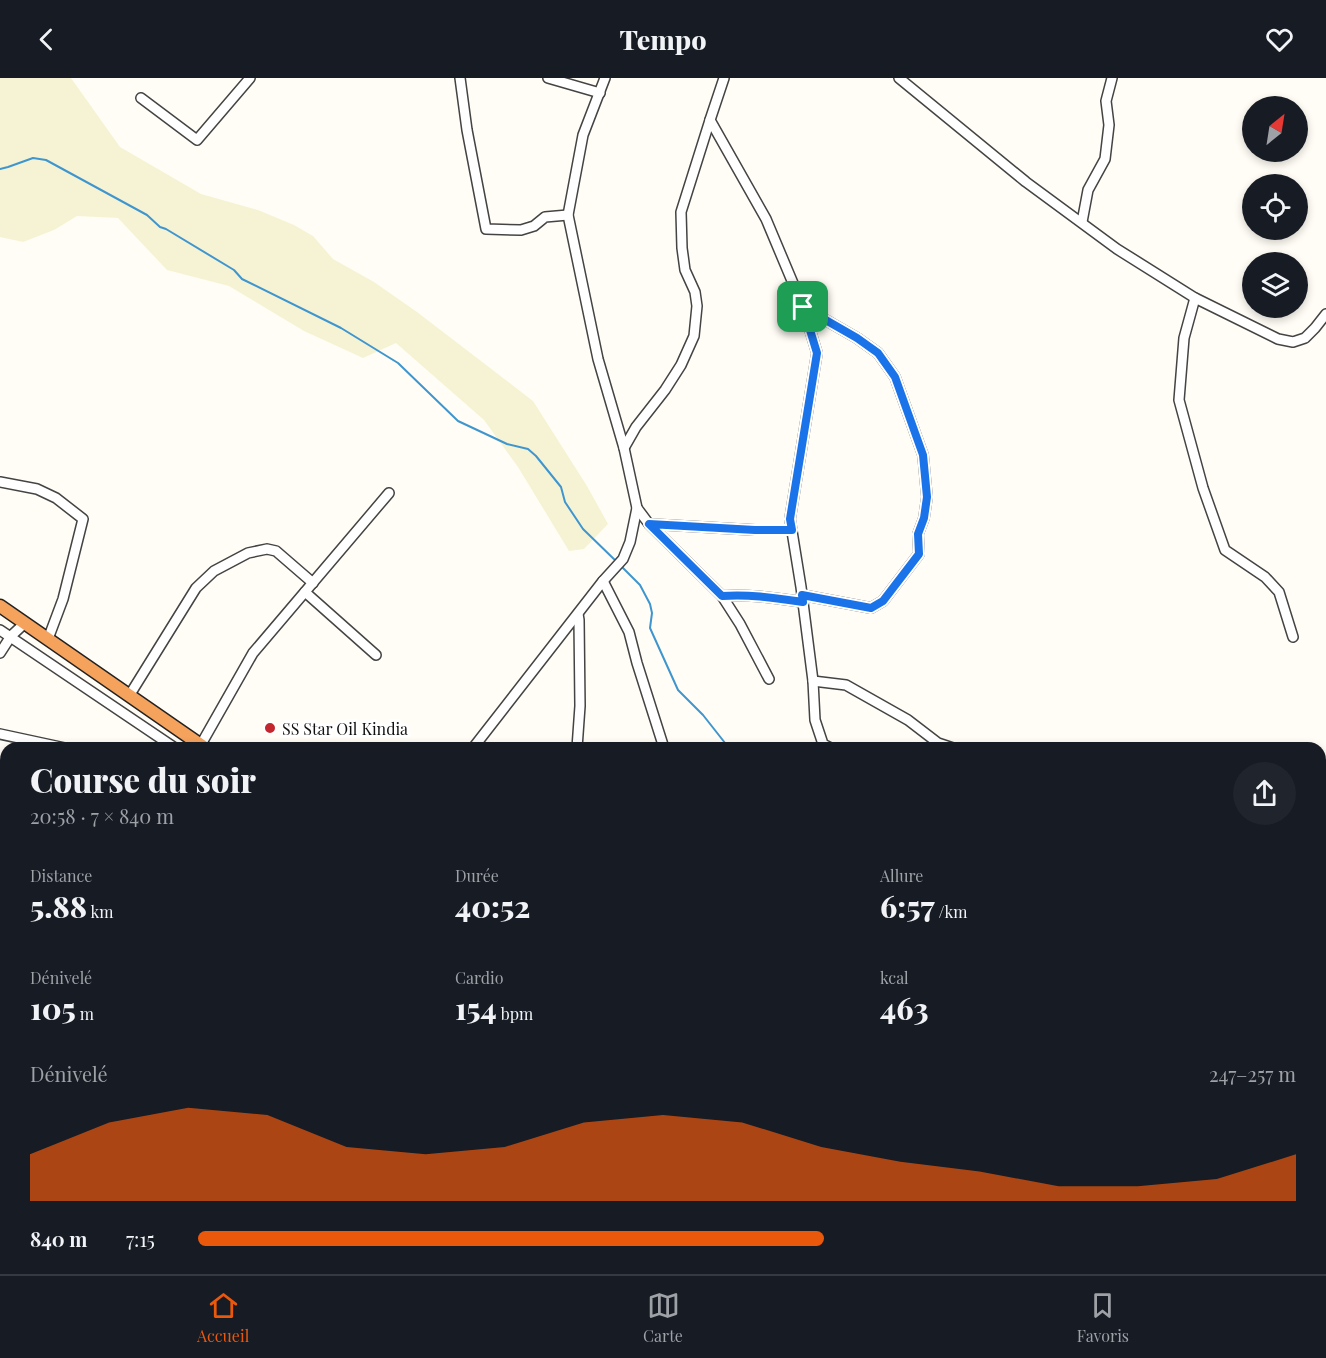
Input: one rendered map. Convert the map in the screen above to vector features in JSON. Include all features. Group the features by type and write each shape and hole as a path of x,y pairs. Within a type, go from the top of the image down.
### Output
{"highway":[{"path":"0,606 194,742"}],"street":[{"path":"141,98 197,140 250,78"},
{"path":"460,78 486,230 521,230 534,226 545,217 568,215"},
{"path":"548,78 600,93"},
{"path":"605,78 583,135 568,215 598,359 624,448 638,508 649,524 722,596 769,678"},
{"path":"624,448 636,427 665,390 694,336 698,306 695,292 685,270 681,212 724,78"},
{"path":"899,78 1026,182 1118,249 1195,298 1278,339 1293,342 1305,338 1326,314"},
{"path":"1082,222 1088,190 1105,159 1108,125 1106,101 1112,78"},
{"path":"710,120 766,219 803,307 817,353 790,519 813,681 815,720 822,742"},
{"path":"1195,298 1184,338 1179,400 1203,488 1225,550 1265,577 1279,592 1293,638"},
{"path":"722,596 766,596 871,608 883,601 919,554 918,534 924,518 927,497 923,455 895,377 878,353 857,338 803,307"},
{"path":"0,482 46,493 83,519 63,599 48,639"},
{"path":"205,742 253,653 389,493"},
{"path":"478,742 623,559 630,542 638,508"},
{"path":"649,524 792,530"},
{"path":"129,696 196,588 214,571 248,554 267,549 276,551 313,583"},
{"path":"603,582 629,632 662,742"},
{"path":"305,592 376,656"},
{"path":"577,742 580,706 578,614"},
{"path":"0,652 11,636 25,623"},
{"path":"0,630 157,742"},
{"path":"813,681 846,685 908,720 937,742"},
{"path":"0,734 34,742"}],"shaded area":[{"path":"0,78 71,78 120,147 201,194 258,210 294,225 313,236 333,259 374,282 417,312 533,401 587,486 608,524 584,549 569,551 518,467 484,420 396,343 363,358 304,331 229,286 167,270 118,218 77,216 54,230 23,242 0,237"}],"waterway":[{"path":"0,169 33,158 46,160 147,215 160,227 234,270 242,279 341,328 398,363 458,421 507,444 528,449 536,456 561,487 565,502 583,529 618,563"},
{"path":"622,567 640,585 650,604 652,613 650,628 678,690 703,715 724,742"}],"place":[{"name":"SS Star Oil Kindia","path":"270,728"}],"route":[{"path":"803,307 857,338 878,353 895,377 923,455 927,497 924,518 918,534 919,554 883,601 871,608 802,595 803,602 766,596 722,596 649,524 792,530 790,519 817,353 803,307"}]}
